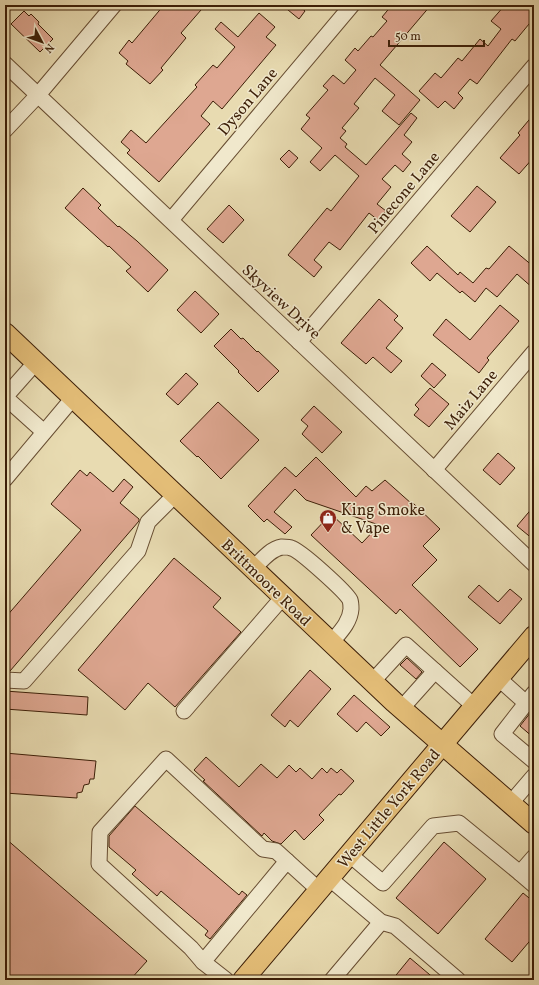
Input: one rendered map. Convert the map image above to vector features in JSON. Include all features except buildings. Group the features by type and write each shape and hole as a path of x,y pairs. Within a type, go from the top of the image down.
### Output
{"main road":[{"name":"Brittmoore Road","path":"5,333 401,709 534,824"},
{"name":"West Little York Road","path":"243,980 534,636"}],"street":[{"path":"5,130 38,95 114,5"},
{"name":"Dyson Lane","path":"170,220 352,5"},
{"name":"Skyview Drive","path":"5,64 534,564"},
{"name":"Pinecone Lane","path":"299,342 534,66"},
{"name":"Maiz Lane","path":"434,470 534,352"},
{"path":"36,362 5,397 44,432"},
{"path":"5,479 73,398"},
{"path":"5,680 24,681 138,550 148,522 175,495"},
{"path":"253,569 271,551 281,547 291,548 300,552 343,591 350,600 351,609 349,619 331,643"},
{"path":"184,711 283,597"},
{"path":"372,682 406,645 474,706"},
{"path":"401,709 435,671"},
{"path":"498,678 530,698 502,734 534,761"},
{"path":"226,980 203,962 192,948 99,864 100,832 166,759 263,849 276,851 287,861 381,922 394,926 458,980"},
{"path":"510,804 534,776"},
{"path":"350,854 383,883 433,826 459,823 534,885"},
{"path":"520,873 534,857"},
{"path":"203,962 287,861"},
{"path":"332,980 381,922"}],"place":[{"name":"King Smoke & Vape","path":"328,533"}]}
